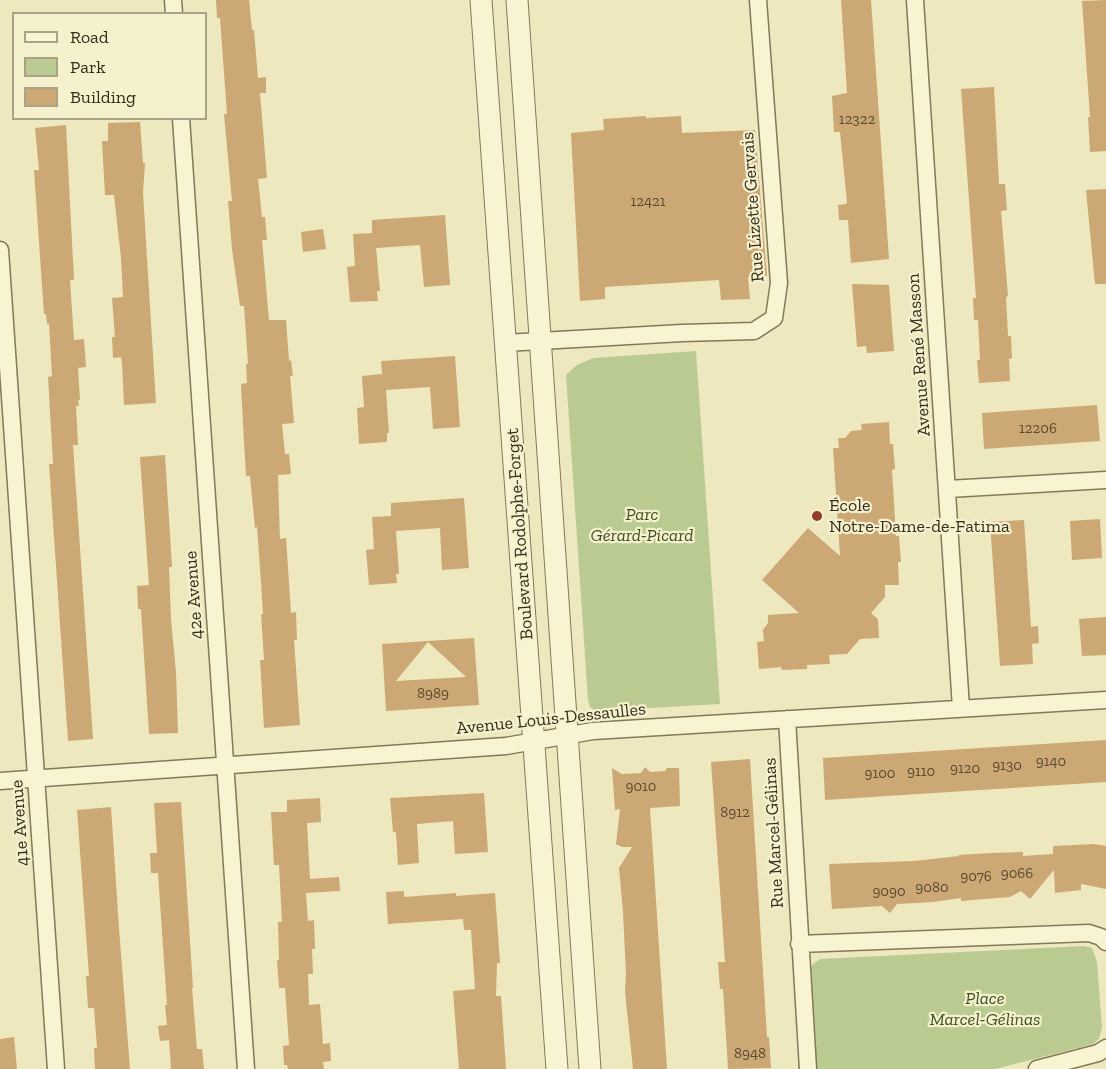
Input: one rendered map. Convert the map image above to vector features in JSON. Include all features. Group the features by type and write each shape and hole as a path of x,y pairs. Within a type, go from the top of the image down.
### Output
{"street":[{"name":"Boulevard Rodolphe-Forget","path":"481,0 557,1069"},
{"name":"Boulevard Rodolphe-Forget","path":"518,0 590,1069"},
{"name":"Rue Lizette Gervais","path":"505,343 754,331 774,318 779,283 758,0"},
{"name":"Avenue René Masson","path":"915,0 961,708"},
{"name":"42e Avenue","path":"181,120 246,1069"},
{"name":"41e Avenue","path":"0,250 56,1069"},
{"path":"948,489 1106,480"},
{"name":"Avenue Louis-Dessaulles","path":"0,781 506,746 593,731 1106,700"},
{"name":"Rue Marcel-Gélinas","path":"787,719 799,944"},
{"path":"808,1069 799,944 1089,933 1101,937 1106,942"},
{"path":"1037,1069 1098,1053 1106,1048"}],"green space":[{"name":"Parc Gérard-Picard","path":"696,351 720,704 596,711 590,707 588,700 566,375 577,365 593,358"},
{"name":"Place Marcel-Gélinas","path":"1084,946 1092,948 1097,962 1102,1027 1099,1039 1093,1044 995,1069 817,1069 809,971 820,959"}],"building":[{"path":"216,0 249,0 258,78 266,77 266,93 260,93 267,178 258,179 267,240 262,240 269,320 286,320 289,361 291,360 293,376 290,376 294,423 282,424 285,454 289,454 291,474 278,475 280,539 286,538 291,613 296,612 297,640 294,640 300,725 264,728 260,660 264,660 261,582 250,476 246,476 241,384 247,383 246,364 248,364 244,306 240,306 232,249 228,201 232,201 224,114 227,114 220,18 217,18"},
{"path":"841,0 871,0 889,259 851,263 848,220 839,220 838,205 847,202 840,132 834,132 832,96 847,93"},
{"path":"1106,0 1106,151 1090,152 1088,117 1090,117 1082,1"},
{"path":"994,87 999,184 1005,184 1007,210 1001,211 1008,296 1006,297 1008,336 1011,336 1012,358 1009,359 1010,381 979,383 978,320 974,320 973,298 976,298 961,89"},
{"path":"646,116 646,118 681,116 682,133 755,130 767,276 748,277 750,299 721,300 719,280 605,287 605,299 580,301 571,133 604,130 603,119"},
{"path":"140,122 143,163 145,163 143,193 156,403 124,405 121,357 113,358 112,337 115,337 112,298 123,297 121,258 114,195 105,195 102,141 108,141 108,123"},
{"path":"66,125 74,280 70,280 74,340 84,339 86,367 78,368 80,400 78,400 79,406 76,406 78,445 73,445 93,739 68,741 49,464 53,464 48,377 52,376 49,324 44,314 34,170 39,170 35,128"},
{"path":"1106,189 1106,284 1095,284 1086,190"},
{"path":"445,215 450,285 424,287 420,245 376,248 380,291 377,291 378,301 350,302 347,267 355,266 353,234 372,233 372,220"},
{"path":"323,229 326,249 303,252 301,232"},
{"path":"852,284 889,285 894,351 867,353 866,346 857,347"},
{"path":"455,356 460,427 433,429 430,387 386,390 389,433 387,433 387,442 359,444 357,408 364,407 362,376 382,374 381,361"},
{"path":"1097,405 1100,441 984,449 982,413"},
{"path":"889,422 895,469 892,470 896,536 899,536 901,562 898,562 899,585 885,585 885,597 871,613 878,619 879,638 860,639 847,654 829,655 830,664 807,665 807,669 782,670 781,667 759,669 757,642 764,641 763,630 768,623 768,615 799,613 762,580 808,528 840,556 833,448 839,448 838,438 845,438 851,431 862,430 861,424"},
{"path":"165,455 178,733 149,734 141,609 138,609 137,586 149,585 140,457"},
{"path":"464,498 469,568 442,570 440,528 396,531 399,574 396,574 397,583 369,585 366,550 374,549 372,517 391,516 391,503"},
{"path":"1100,519 1102,558 1072,560 1070,521"},
{"path":"1024,520 1031,627 1038,626 1039,643 1032,644 1033,664 1000,666 990,522"},
{"path":"1106,617 1106,655 1082,656 1079,619"},
{"path":"474,638 479,705 386,711 382,644","holes":["428,642 466,677 396,681"]},
{"path":"1106,740 1106,782 825,800 823,758"},
{"path":"750,759 767,1037 769,1037 771,1068 728,1069 723,989 720,989 718,962 725,962 711,762"},
{"path":"645,767 650,772 679,768 680,806 650,808 667,1069 633,1069 625,992 623,912 619,868 632,847 622,847 616,844 620,809 615,810 612,768 622,774 641,773"},
{"path":"484,793 488,852 455,854 453,821 417,824 419,863 398,865 396,832 393,832 390,798"},
{"path":"320,798 321,822 307,823 310,879 339,877 340,891 306,893 308,921 314,920 315,949 312,949 313,974 308,974 309,1005 320,1004 323,1044 330,1043 331,1061 323,1062 324,1069 288,1069 287,1065 284,1065 283,1046 289,1045 285,988 279,988 277,960 279,960 278,922 282,922 279,865 274,865 271,812 287,812 287,800"},
{"path":"181,802 197,1049 202,1049 204,1069 171,1069 169,1040 160,1041 158,1026 167,1025 165,1005 167,1005 158,873 151,873 150,853 157,853 154,803"},
{"path":"111,807 130,1069 95,1069 94,1048 97,1048 94,1008 88,1008 86,976 89,976 77,810"},
{"path":"1094,844 1106,846 1106,889 1081,884 1081,890 1055,893 1054,870 1030,899 1021,891 1010,897 961,901 961,898 897,904 890,913 882,906 832,909 829,864 914,861 992,853 1023,852 1023,856 1053,854 1053,846"},
{"path":"404,891 404,897 495,893 500,963 497,963 496,996 501,996 506,1069 459,1069 453,991 475,989 471,930 464,930 463,919 388,924 386,892"},
{"path":"14,1037 17,1069 0,1069 0,1039"}],"place":[{"name":"École Notre-Dame-de-Fatima","path":"817,516"}]}
